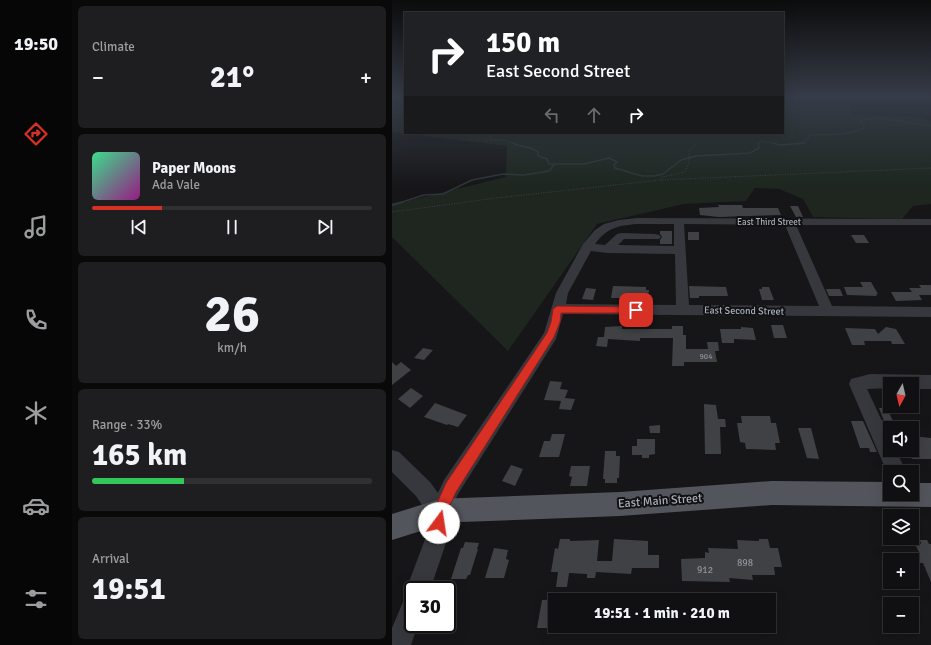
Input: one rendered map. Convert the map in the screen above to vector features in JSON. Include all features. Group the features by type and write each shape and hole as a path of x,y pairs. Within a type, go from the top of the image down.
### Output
{"main road":[{"name":"East Main Street","path":"392,526 440,512 620,504 772,493 883,494"},
{"name":"East Main Street","path":"919,495 931,495"}],"street":[{"path":"654,250 655,222"},
{"path":"679,222 682,250 683,310"},
{"name":"East Third Street","path":"588,247 599,232 608,226 618,223 927,222"},
{"path":"927,222 931,232"},
{"path":"790,223 828,312"},
{"path":"607,249 621,236 655,237"},
{"path":"421,581 438,534 440,512 451,487 551,335 556,322 557,309 562,293 588,247 607,249 682,250"},
{"name":"East Second Street","path":"557,309 931,312"},
{"path":"893,465 857,384 870,381 931,382"},
{"path":"392,459 423,489 440,512"},
{"path":"398,645 404,629"}],"path":[{"path":"661,180 662,177 685,172 689,163 688,154 690,149 698,141"},
{"path":"392,212 496,198 661,180 931,168"}],"shaded area":[{"path":"392,127 404,127 404,133 392,132"},
{"path":"784,127 931,127 931,204 913,206 902,219 813,217 803,199 779,189 755,188 746,201 684,204 597,224 508,351 392,237 392,203 411,200 506,177 507,146 408,134 784,134"}],"building":[{"path":"718,205 742,205 743,208 778,208 781,215 719,217 700,215 699,208 719,207"},
{"path":"790,206 798,206 803,217 796,217"},
{"path":"660,231 672,231 672,244 660,244 662,237"},
{"path":"688,232 699,232 699,240 688,240"},
{"path":"851,235 864,235 869,243 856,243"},
{"path":"860,282 871,282 878,294 876,294 877,296 847,295 844,287 863,287"},
{"path":"919,285 931,285 931,295 919,295 922,300 896,301 891,292 912,292 909,288 921,288"},
{"path":"613,286 646,287 646,290 649,290 648,297 635,297 635,294 622,295 620,298 611,298"},
{"path":"689,286 726,287 728,296 699,296 699,298 690,298"},
{"path":"762,287 769,287 774,300 762,300 759,289 762,289"},
{"path":"586,288 596,289 593,300 582,299"},
{"path":"826,289 840,289 843,296 829,296"},
{"path":"771,325 783,325 787,338 774,338"},
{"path":"622,326 622,329 672,329 672,326 683,326 683,335 686,335 686,349 708,349 707,342 718,342 719,351 715,351 717,362 684,362 684,366 672,366 673,338 640,338 640,341 608,339 607,347 596,346 598,337 604,337 605,327"},
{"path":"741,327 753,328 756,340 734,339 734,343 722,343 720,329 741,329"},
{"path":"886,327 896,329 905,344 892,344 891,341 864,341 865,345 852,345 845,328 875,329 878,334"},
{"path":"423,348 433,350 424,360 414,358"},
{"path":"392,362 396,366 401,362 411,370 392,385"},
{"path":"550,381 562,382 560,389 568,390 565,398 575,399 571,410 559,409 561,401 544,400"},
{"path":"411,388 423,396 410,408 398,399"},
{"path":"435,403 467,415 458,427 424,417"},
{"path":"704,404 716,405 718,419 725,419 726,427 720,427 721,454 705,454"},
{"path":"879,408 883,408 883,413 889,413 893,421 884,421"},
{"path":"741,416 770,416 771,423 776,423 780,443 775,443 776,450 746,449 745,443 740,442 737,423 742,423"},
{"path":"851,421 863,421 877,452 870,452 869,448 860,448"},
{"path":"660,425 660,433 650,433 649,426"},
{"path":"798,428 811,428 819,459 807,458"},
{"path":"552,434 565,434 559,457 539,457 544,441 550,441"},
{"path":"919,437 931,438 931,459 912,459 911,457 919,457"},
{"path":"637,439 655,439 655,454 649,455 649,458 642,458 642,455 632,455 632,446 637,446"},
{"path":"605,451 616,451 616,456 620,456 619,478 617,478 617,483 605,483 605,479 603,479"},
{"path":"511,465 523,469 515,486 502,481"},
{"path":"571,466 590,466 587,486 570,486 572,477 569,476"},
{"path":"560,539 570,539 570,541 599,540 597,561 612,561 614,539 648,541 648,555 659,555 659,568 632,568 631,574 596,572 595,578 587,578 587,574 569,573 567,587 556,587 558,572 551,572 555,548 558,549"},
{"path":"759,539 768,539 770,548 778,548 782,567 774,567 775,575 752,575 753,580 729,578 730,582 682,581 681,559 705,558 705,552 709,553 708,548 738,549 737,540 759,541"},
{"path":"920,540 927,540 929,544 931,544 931,582 923,563 919,563 919,553 915,552 919,552 916,545 921,544"},
{"path":"465,542 479,543 470,575 468,575 466,579 451,579 461,548 463,548"},
{"path":"494,548 508,550 506,559 509,560 504,578 485,578"},
{"path":"542,600 548,600 548,628 537,628"}],"waterway":[{"path":"804,143 810,135 837,134 858,131 864,127"},
{"path":"466,134 470,134"},
{"path":"490,134 490,140 505,140 514,144"},
{"path":"758,144 761,141 776,144"},
{"path":"512,143 535,150 538,152 538,156 547,159 549,164 584,164 609,158 617,162 614,165 615,168 642,176 663,174 681,160 696,156 750,153 759,148 758,144"},
{"path":"776,144 780,145 804,143"},
{"path":"399,203 424,195 443,194 472,180 503,174 524,175 549,171 554,165"},
{"path":"392,205 403,202"}],"route":[{"path":"439,523 440,512 451,487 551,335 556,322 557,309 636,310"}]}
